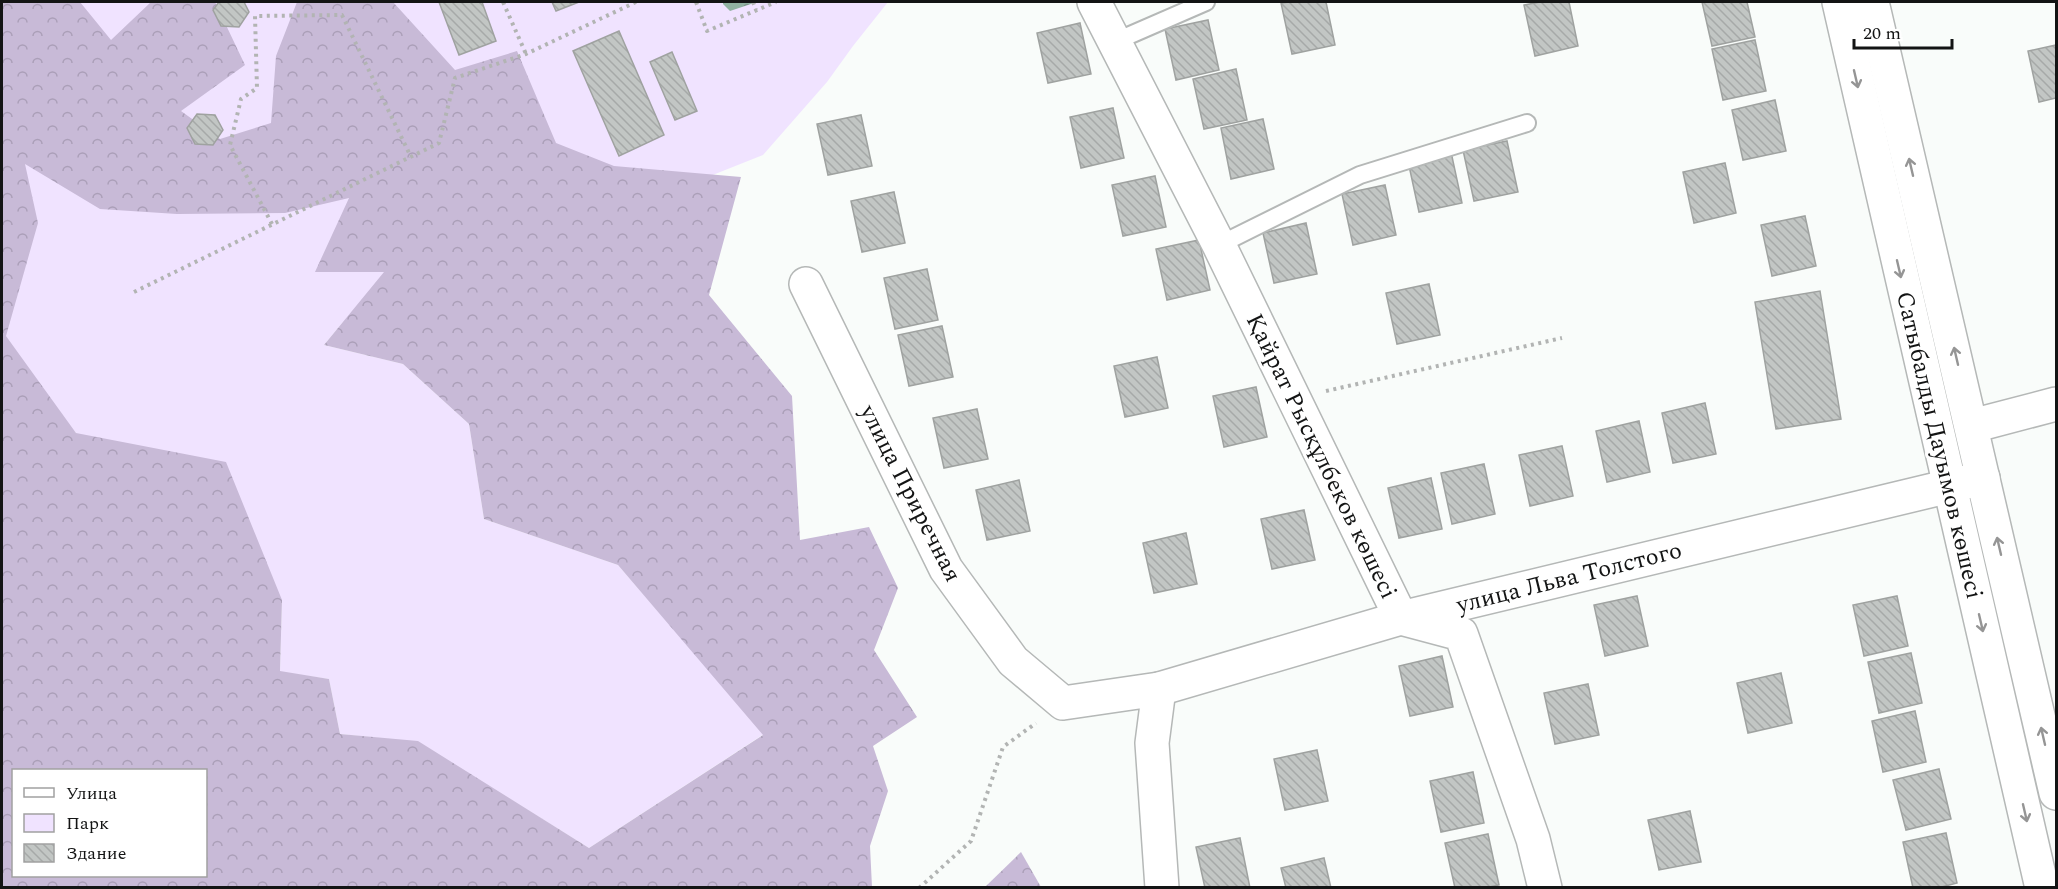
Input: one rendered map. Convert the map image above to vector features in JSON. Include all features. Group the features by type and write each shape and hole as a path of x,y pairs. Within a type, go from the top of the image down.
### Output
{"street":[{"name":"Қайрат Рысқұлбеков көшесі","path":"1094,2 1220,245 1401,618 1461,634 1533,839 1545,888"},
{"name":"Сатыбалды Дауымов көшесі","path":"1839,2 1948,486 2042,888"},
{"name":"Сатыбалды Дауымов көшесі","path":"1872,2 2056,793"},
{"name":"улица Приречная","path":"806,284 946,569 1013,661 1063,703"},
{"path":"1972,426 2056,404"},
{"name":"улица Льва Толстого","path":"1159,689 1401,618 1983,478"},
{"path":"1063,703 1159,689 1152,742 1162,888"}],"lane":[{"path":"1114,42 1206,2"},
{"path":"1220,245 1360,175 1527,123"}],"path":[{"path":"503,2 526,54"},
{"path":"620,2 622,7"},
{"path":"134,292 439,143 455,78 526,54 636,2"},
{"path":"696,2 707,31 776,2"},
{"path":"753,2 756,10"},
{"path":"272,224 230,145 241,99 257,88 255,16 342,15 411,157"},
{"path":"1293,399 1562,338"},
{"path":"919,888 972,841 1003,747 1063,703"}],"green space":[{"path":"2,2 888,2 827,82 763,155 343,322 324,345 403,364 469,424 484,519 618,565 764,734 589,848 418,742 340,734 329,679 280,672 282,600 76,433 2,350"},
{"path":"2,2 80,2 111,40 151,2 215,2 245,65 181,111 220,139 271,123 276,56 297,2 393,2 455,70 517,51 556,143 614,166 741,177 709,295 792,396 800,540 869,527 898,588 874,650 917,717 873,746 888,791 870,846 872,887 2,888","holes":["25,164 100,209 177,214 285,213 349,198 315,272 384,272 324,345 403,364 469,424 484,519 618,565 763,735 589,848 418,741 340,734 329,679 280,671 282,600 226,462 76,433 6,336 38,223"]},
{"path":"1021,852 1041,887 985,887"}],"water":[{"path":"723,2 757,2 730,11"}],"building":[{"path":"219,2 244,2 249,12 239,27 221,26 213,10"},
{"path":"439,2 482,2 496,41 459,55"},
{"path":"552,2 579,2 556,11"},
{"path":"1326,2 1335,45 1292,54 1281,3"},
{"path":"1540,2 1569,2 1578,46 1535,56 1524,5"},
{"path":"1702,2 1747,2 1755,37 1712,46"},
{"path":"1208,20 1219,70 1176,80 1165,29"},
{"path":"1080,23 1091,74 1048,83 1037,33"},
{"path":"619,31 664,135 619,156 573,51"},
{"path":"1755,40 1766,91 1723,100 1712,49"},
{"path":"2056,45 2056,98 2039,102 2028,51"},
{"path":"672,52 697,111 675,120 650,62"},
{"path":"1236,69 1247,120 1204,129 1193,79"},
{"path":"1775,100 1786,151 1743,160 1732,110"},
{"path":"1113,108 1124,158 1081,168 1070,117"},
{"path":"197,114 215,115 223,130 213,145 195,144 187,128"},
{"path":"861,115 872,166 828,175 817,124"},
{"path":"1263,119 1274,169 1231,179 1221,128"},
{"path":"1507,141 1518,192 1474,201 1463,150"},
{"path":"1451,152 1462,203 1419,212 1408,161"},
{"path":"1725,163 1736,213 1694,223 1683,172"},
{"path":"1155,176 1166,227 1123,236 1112,185"},
{"path":"1385,185 1396,235 1353,245 1342,194"},
{"path":"894,192 905,243 862,252 851,201"},
{"path":"1805,216 1816,266 1772,276 1761,225"},
{"path":"1306,223 1317,274 1274,283 1263,233"},
{"path":"1199,240 1210,290 1167,300 1156,249"},
{"path":"927,269 938,320 895,329 884,278"},
{"path":"1429,284 1440,335 1397,344 1386,293"},
{"path":"1820,291 1841,419 1776,429 1755,302"},
{"path":"942,326 953,377 909,386 898,335"},
{"path":"1157,357 1168,408 1125,417 1114,366"},
{"path":"1256,387 1267,437 1224,447 1213,396"},
{"path":"1705,403 1716,454 1673,463 1662,413"},
{"path":"977,409 988,459 944,468 933,418"},
{"path":"1639,421 1650,472 1607,482 1596,431"},
{"path":"1562,446 1573,496 1530,506 1519,455"},
{"path":"1484,464 1495,514 1452,524 1441,473"},
{"path":"1431,478 1442,529 1399,538 1388,488"},
{"path":"1019,480 1030,531 987,540 976,490"},
{"path":"1304,510 1315,560 1272,569 1261,519"},
{"path":"1186,533 1197,584 1154,593 1143,543"},
{"path":"1637,596 1648,646 1605,656 1594,605"},
{"path":"1897,596 1908,646 1864,656 1853,605"},
{"path":"1911,653 1922,703 1879,713 1868,662"},
{"path":"1442,656 1453,707 1410,716 1399,666"},
{"path":"1781,673 1792,723 1748,733 1737,683"},
{"path":"1588,684 1599,735 1555,744 1544,693"},
{"path":"1915,711 1926,762 1883,772 1872,721"},
{"path":"1317,750 1328,801 1285,810 1274,759"},
{"path":"1939,769 1951,819 1906,830 1893,780"},
{"path":"1473,772 1484,823 1441,832 1430,781"},
{"path":"1690,811 1701,862 1659,870 1648,820"},
{"path":"1946,833 1957,883 1938,888 1913,888 1903,842"},
{"path":"1488,834 1499,885 1484,888 1455,888 1445,843"},
{"path":"1240,838 1250,888 1205,888 1196,847"},
{"path":"1324,858 1331,888 1286,888 1281,868"}]}
